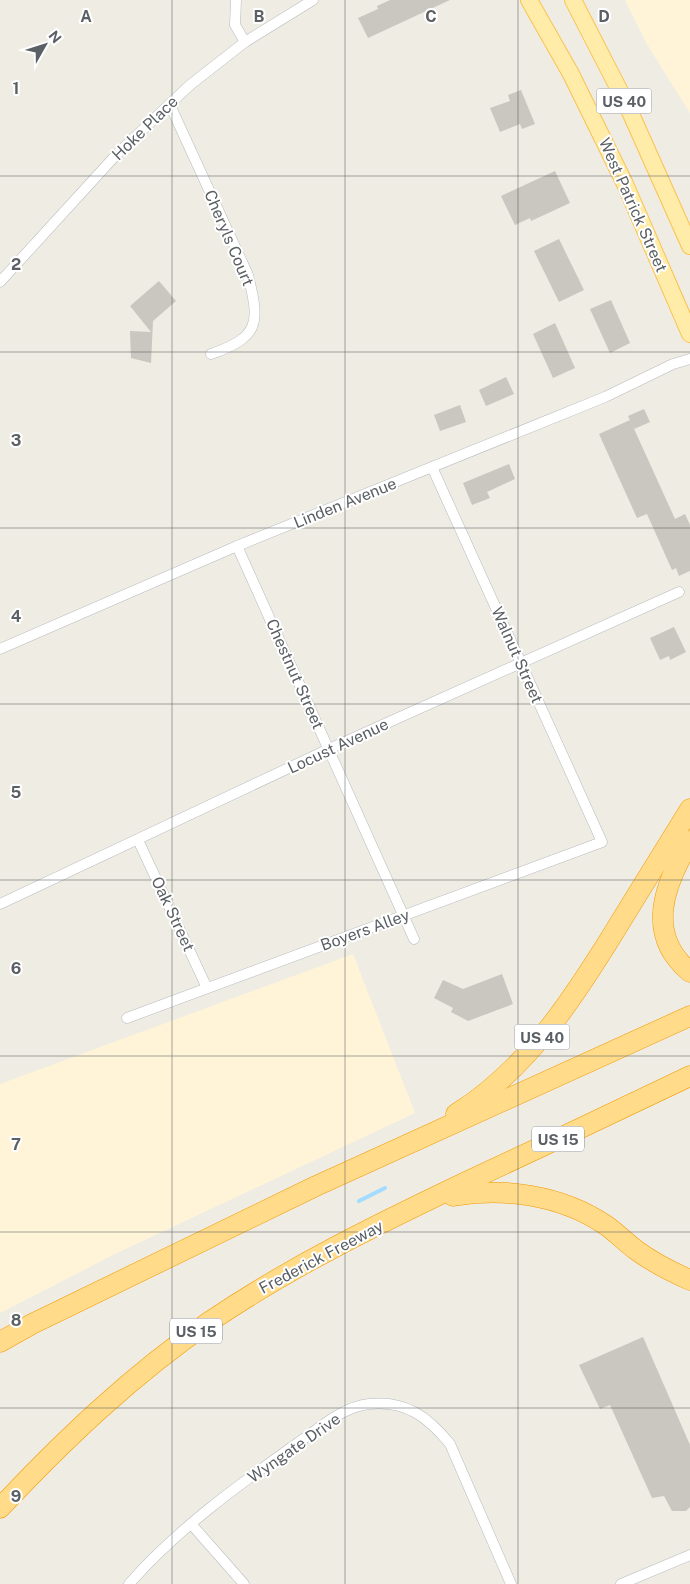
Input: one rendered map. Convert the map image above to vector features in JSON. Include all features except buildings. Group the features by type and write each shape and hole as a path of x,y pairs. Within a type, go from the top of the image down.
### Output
{"highway":[{"name":"US 40","path":"316,1186 440,1123 461,1110 518,1062 560,1016 582,986 690,809"},
{"path":"690,841 679,860 664,897 662,919 672,952 690,972"},
{"path":"0,1342 32,1324 316,1186 690,1016"},
{"name":"Frederick Freeway","path":"0,1508 34,1472 109,1400 207,1323 243,1299 333,1247 690,1076"},
{"path":"426,1202 476,1192 527,1195 555,1201 576,1208 604,1224 638,1251 690,1280"}],"main road":[{"name":"West Patrick Street","path":"529,0 579,90 625,184 690,334"},
{"name":"US 40","path":"573,0 627,105 690,246"}],"street":[{"path":"236,0 235,25 245,42"},
{"name":"Hoke Place","path":"0,282 116,155 190,85 245,42 313,0"},
{"name":"Cheryls Court","path":"170,105 248,275 254,300 255,322 248,334 237,345 211,354"},
{"name":"Linden Avenue","path":"1,647 237,546 605,397 673,364 690,358"},
{"name":"Walnut Street","path":"432,467 602,842"},
{"name":"Chestnut Street","path":"237,546 414,939"},
{"name":"Locust Avenue","path":"0,904 329,749 679,592"},
{"name":"Oak Street","path":"138,840 207,988"},
{"name":"Boyers Alley","path":"127,1018 602,842"},
{"name":"Wyngate Drive","path":"129,1584 156,1555 276,1459 334,1418 351,1409 369,1404 389,1405 422,1415 450,1444 511,1584"},
{"path":"192,1525 244,1584"},
{"path":"621,1584 690,1555"}],"shaded area":[{"path":"625,0 690,0 690,113 648,46"},
{"path":"353,954 415,1113 115,1254 0,1313 0,1084"}],"waterway":[{"path":"359,1201 385,1188"}]}
